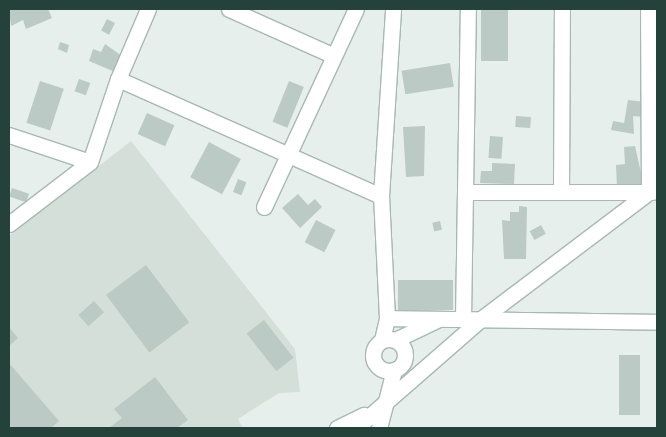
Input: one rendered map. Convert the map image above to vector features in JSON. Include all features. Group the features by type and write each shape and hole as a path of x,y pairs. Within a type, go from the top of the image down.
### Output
{"street":[{"path":"9,224 90,162 118,79 148,9"},
{"path":"229,9 332,55"},
{"path":"264,207 332,55 356,9"},
{"path":"388,340 381,196 393,9"},
{"path":"464,319 468,9"},
{"path":"562,9 562,192"},
{"path":"648,9 653,192"},
{"path":"118,79 381,196"},
{"path":"9,135 90,162"},
{"path":"466,192 653,192"},
{"path":"356,428 445,352 480,319 653,192"},
{"path":"387,318 657,322"},
{"path":"441,318 388,340 374,358 381,368 397,368 445,352"},
{"path":"379,428 381,407 404,348 388,340"},
{"path":"336,428 381,407"}],"shaded area":[{"path":"131,141 295,349 300,392 279,393 238,419 243,428 9,428 9,236"}],"building":[{"path":"9,9 48,9 52,18 26,29 23,20 11,26"},
{"path":"481,9 508,9 508,61 481,61"},
{"path":"107,19 115,23 109,35 101,31"},
{"path":"60,42 69,45 67,53 58,49"},
{"path":"105,44 122,56 115,72 89,61 93,49 101,52"},
{"path":"450,63 454,87 405,94 402,71"},
{"path":"79,79 90,83 86,95 75,91"},
{"path":"40,81 64,89 50,131 26,123"},
{"path":"289,81 304,87 287,128 273,122"},
{"path":"628,100 645,102 643,117 633,116 634,134 611,130 613,121 624,123"},
{"path":"147,113 174,125 165,146 138,134"},
{"path":"516,116 531,117 530,128 515,127"},
{"path":"425,126 424,176 406,177 403,127"},
{"path":"490,136 503,137 501,159 488,158"},
{"path":"209,142 241,159 222,194 190,177"},
{"path":"635,146 644,186 617,188 616,165 625,164 624,147"},
{"path":"492,163 515,164 514,184 480,183 481,171 492,171"},
{"path":"238,179 246,182 241,195 233,192"},
{"path":"12,188 29,194 26,202 9,197"},
{"path":"298,194 308,205 315,199 322,207 300,228 282,208"},
{"path":"519,206 527,207 526,259 504,259 502,220 510,221 510,212 519,212"},
{"path":"316,220 336,230 324,252 305,242"},
{"path":"440,221 442,230 434,232 432,223"},
{"path":"541,225 546,234 534,240 530,231"},
{"path":"146,265 189,323 149,353 106,295"},
{"path":"398,280 453,280 453,310 398,310"},
{"path":"94,301 104,312 88,326 78,315"},
{"path":"264,320 294,358 276,371 247,334"},
{"path":"9,327 18,338 9,346"},
{"path":"619,355 640,355 640,415 619,415"},
{"path":"9,363 59,421 51,428 9,428"},
{"path":"155,377 188,420 177,428 109,428 122,418 114,409"}]}
